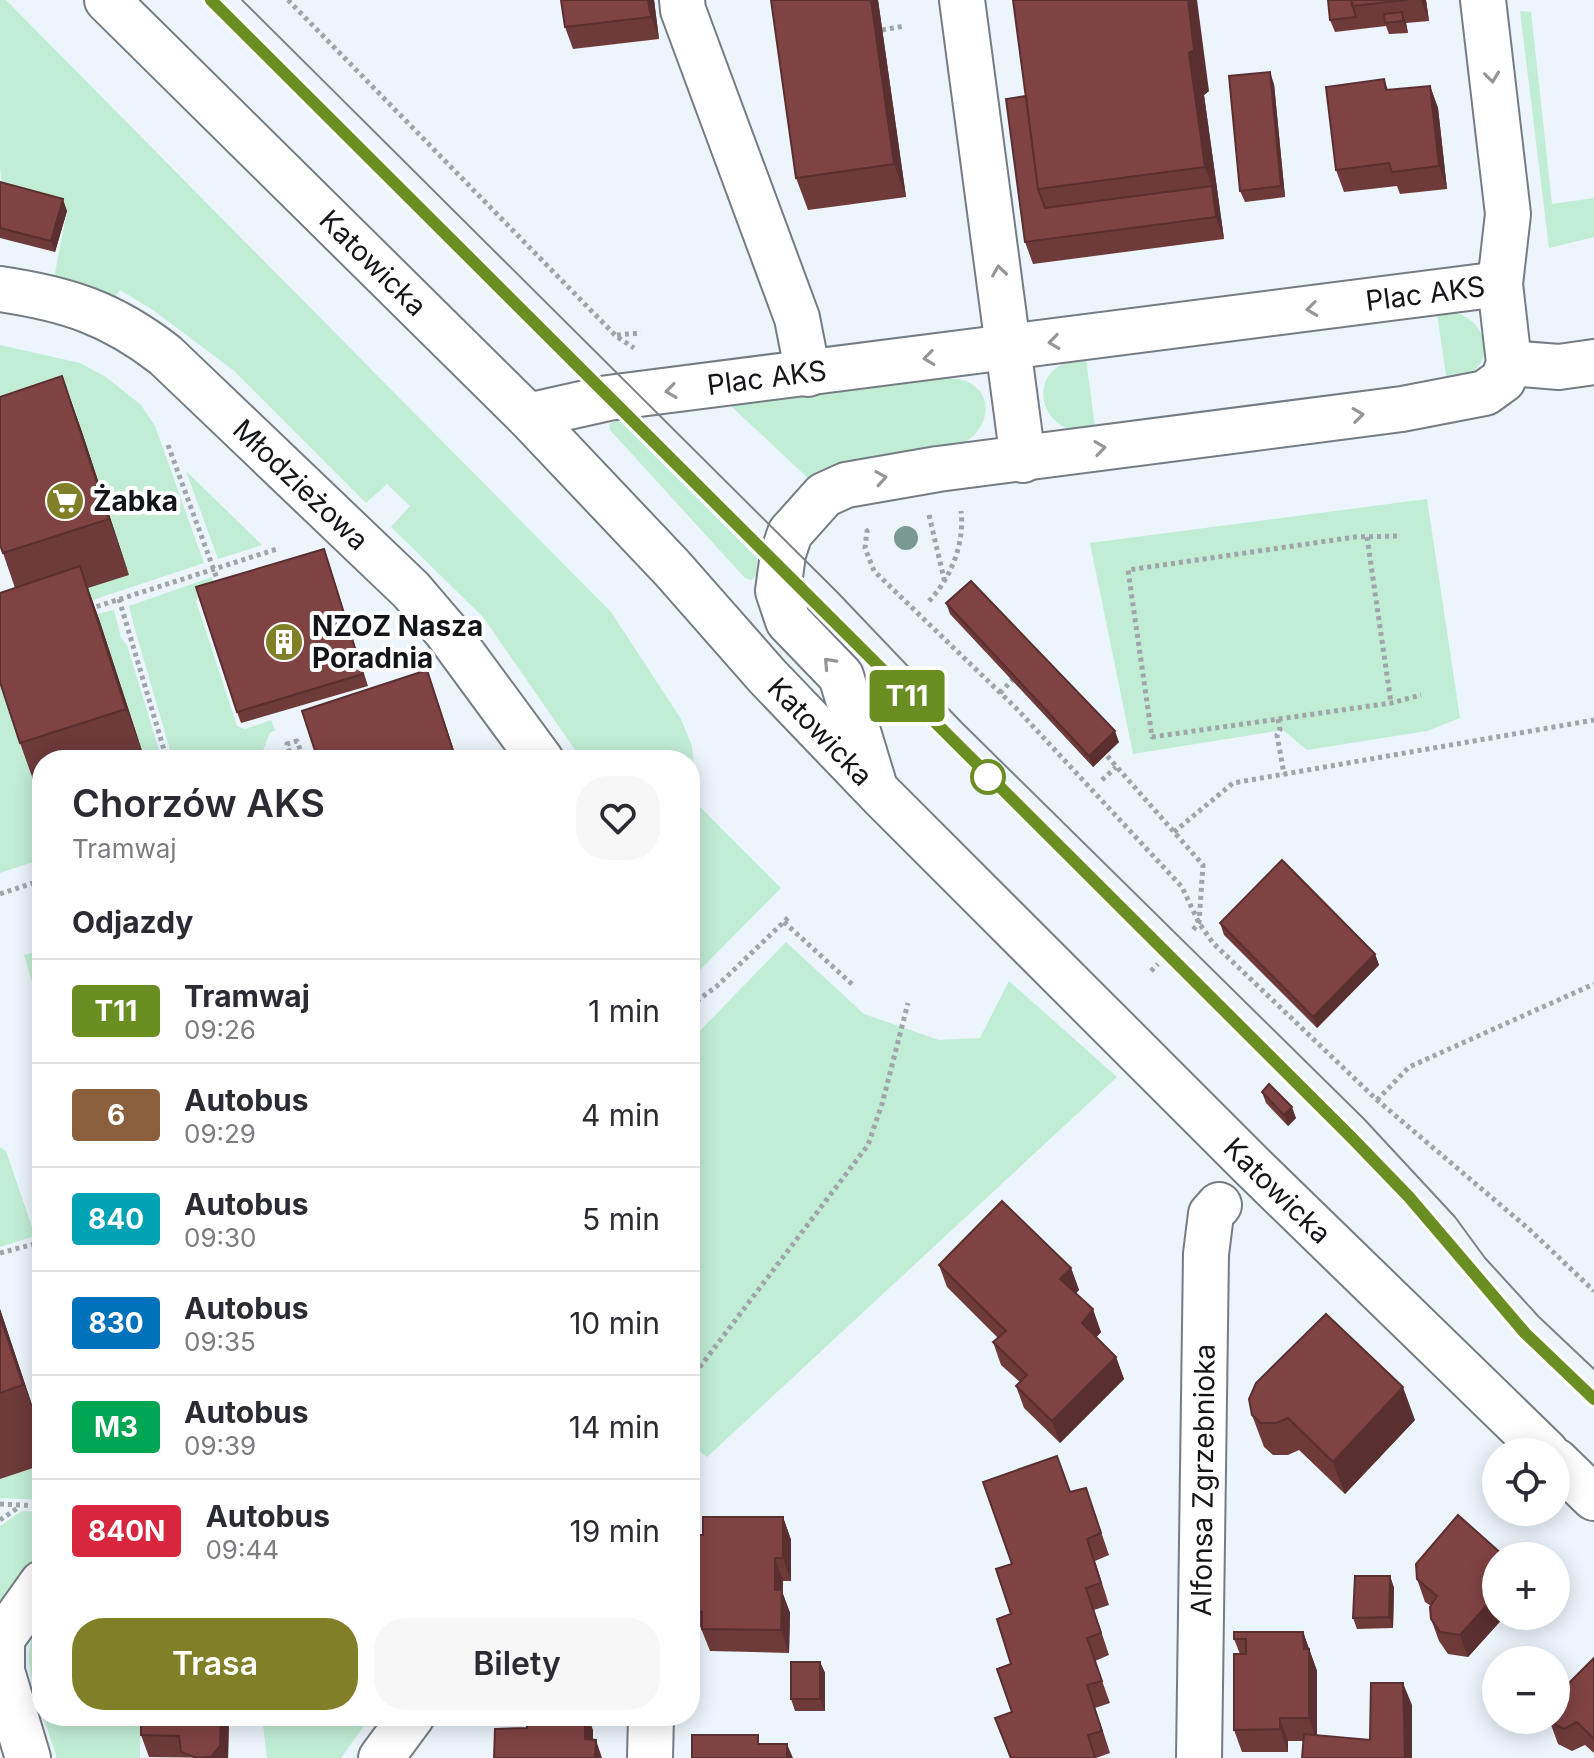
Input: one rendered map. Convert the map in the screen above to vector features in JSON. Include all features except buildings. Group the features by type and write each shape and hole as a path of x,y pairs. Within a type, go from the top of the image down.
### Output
{"street":[{"name":"Katowicka","path":"107,0 528,416 661,556 767,676 874,787 1243,1157 1532,1438"},
{"path":"682,0 683,10 797,318 808,374"},
{"path":"962,0 1023,460"},
{"path":"1483,0 1508,214 1500,284"},
{"name":"Plac AKS","path":"528,416 608,398 1500,284 1509,363"},
{"name":"Młodzieżowa","path":"0,289 66,302 108,317 137,333 165,355 411,590 446,631 534,750"},
{"path":"874,787 841,676 788,621 778,591 786,542 806,513 824,495 846,485 938,469 1402,409 1485,393 1503,380 1509,363 1559,367 1594,362"},
{"name":"Alfonsa Zgrzebnioka","path":"1199,1758 1206,1254 1211,1214 1219,1205"},
{"path":"1570,1475 1594,1498"},
{"path":"28,1758 2,1671 2,1639 32,1597"},
{"path":"381,1758 405,1726"},
{"path":"650,1758 651,1726"}],"path":[{"path":"288,0 616,336 641,333"},
{"path":"882,30 904,26"},
{"path":"168,445 219,584 228,581"},
{"path":"929,601 945,584 963,530 960,506 949,507"},
{"path":"920,511 938,509"},
{"path":"928,510 945,584"},
{"path":"878,528 867,531 865,541 867,558 874,571 1000,693 1182,887 1199,923 1227,957 1377,1100 1530,1230 1594,1291"},
{"path":"1397,536 1367,537 1128,570 1152,737 1391,703 1421,695"},
{"path":"1367,537 1391,703"},
{"path":"81,611 277,549"},
{"path":"119,599 164,750"},
{"path":"1000,693 1018,674 1027,683"},
{"path":"1278,719 1280,730 1277,735 1284,774"},
{"path":"1174,832 1233,783 1594,720"},
{"path":"289,750 287,744 297,741 301,750"},
{"path":"1094,741 1203,865 1199,923 1192,931"},
{"path":"1102,780 1116,767"},
{"path":"0,894 32,883"},
{"path":"700,999 790,916"},
{"path":"784,922 854,986"},
{"path":"1151,971 1158,964"},
{"path":"1377,1100 1409,1067 1594,984"},
{"path":"700,1367 868,1145 908,1003"},
{"path":"0,1253 32,1245"},
{"path":"0,1504 32,1506"},
{"path":"0,1520 21,1505"}],"green space":[{"path":"0,0 6,0 611,612 681,719 692,750 575,750 483,617 391,527 410,506 387,484 366,503 233,370 153,310 120,290 116,296 54,278 67,211 3,194 0,167"},
{"path":"1520,11 1531,12 1552,204 1594,198 1594,237 1549,248"},
{"path":"1437,313 1461,314 1476,326 1484,342 1484,351 1482,360 1473,372 1447,382"},
{"path":"0,345 80,363 106,377 141,405 155,426 204,563 87,602 0,459"},
{"path":"1086,359 1095,427 1070,429 1060,425 1047,409 1044,399 1046,380 1061,365"},
{"path":"949,378 968,382 978,389 986,407 981,426 967,441 848,461 810,480 730,405"},
{"path":"619,420 757,558 756,575 752,580 745,578 610,430 609,424"},
{"path":"186,471 262,545 218,559"},
{"path":"1427,499 1460,718 1427,731 1307,750 1283,730 1133,754 1090,543"},
{"path":"212,577 215,589 199,594 196,601 237,726 245,729 271,720 275,730 270,733 263,750 170,750 129,606"},
{"path":"114,610 159,750 142,750 97,614"},
{"path":"0,675 32,769 32,862 0,873"},
{"path":"700,807 781,888 700,970"},
{"path":"786,942 864,1014 939,1040 980,1038 1009,981 1117,1077 707,1457 700,1452 700,1031"},
{"path":"32,953 32,982 24,955"},
{"path":"0,1147 6,1151 32,1227 32,1237 0,1247"},
{"path":"32,1468 32,1500 0,1498 0,1479"},
{"path":"22,1511 32,1512 32,1567 0,1602 0,1526"},
{"path":"32,1637 32,1680 29,1662"},
{"path":"46,1726 140,1726 140,1758 57,1758"},
{"path":"263,1726 364,1726 341,1758 267,1758"}],"tram line":[{"path":"211,0 1352,1138 1409,1197 1525,1333 1594,1399"},
{"name":"T11","path":"211,0 1352,1138 1409,1197 1525,1333 1594,1399"},
{"path":"242,0 838,593 961,722 1364,1119 1455,1217 1485,1258 1539,1317 1594,1369"}],"place":[{"name":"Żabka","path":"65,501"},
{"name":"NZOZ Nasza Poradnia","path":"284,642"}]}
